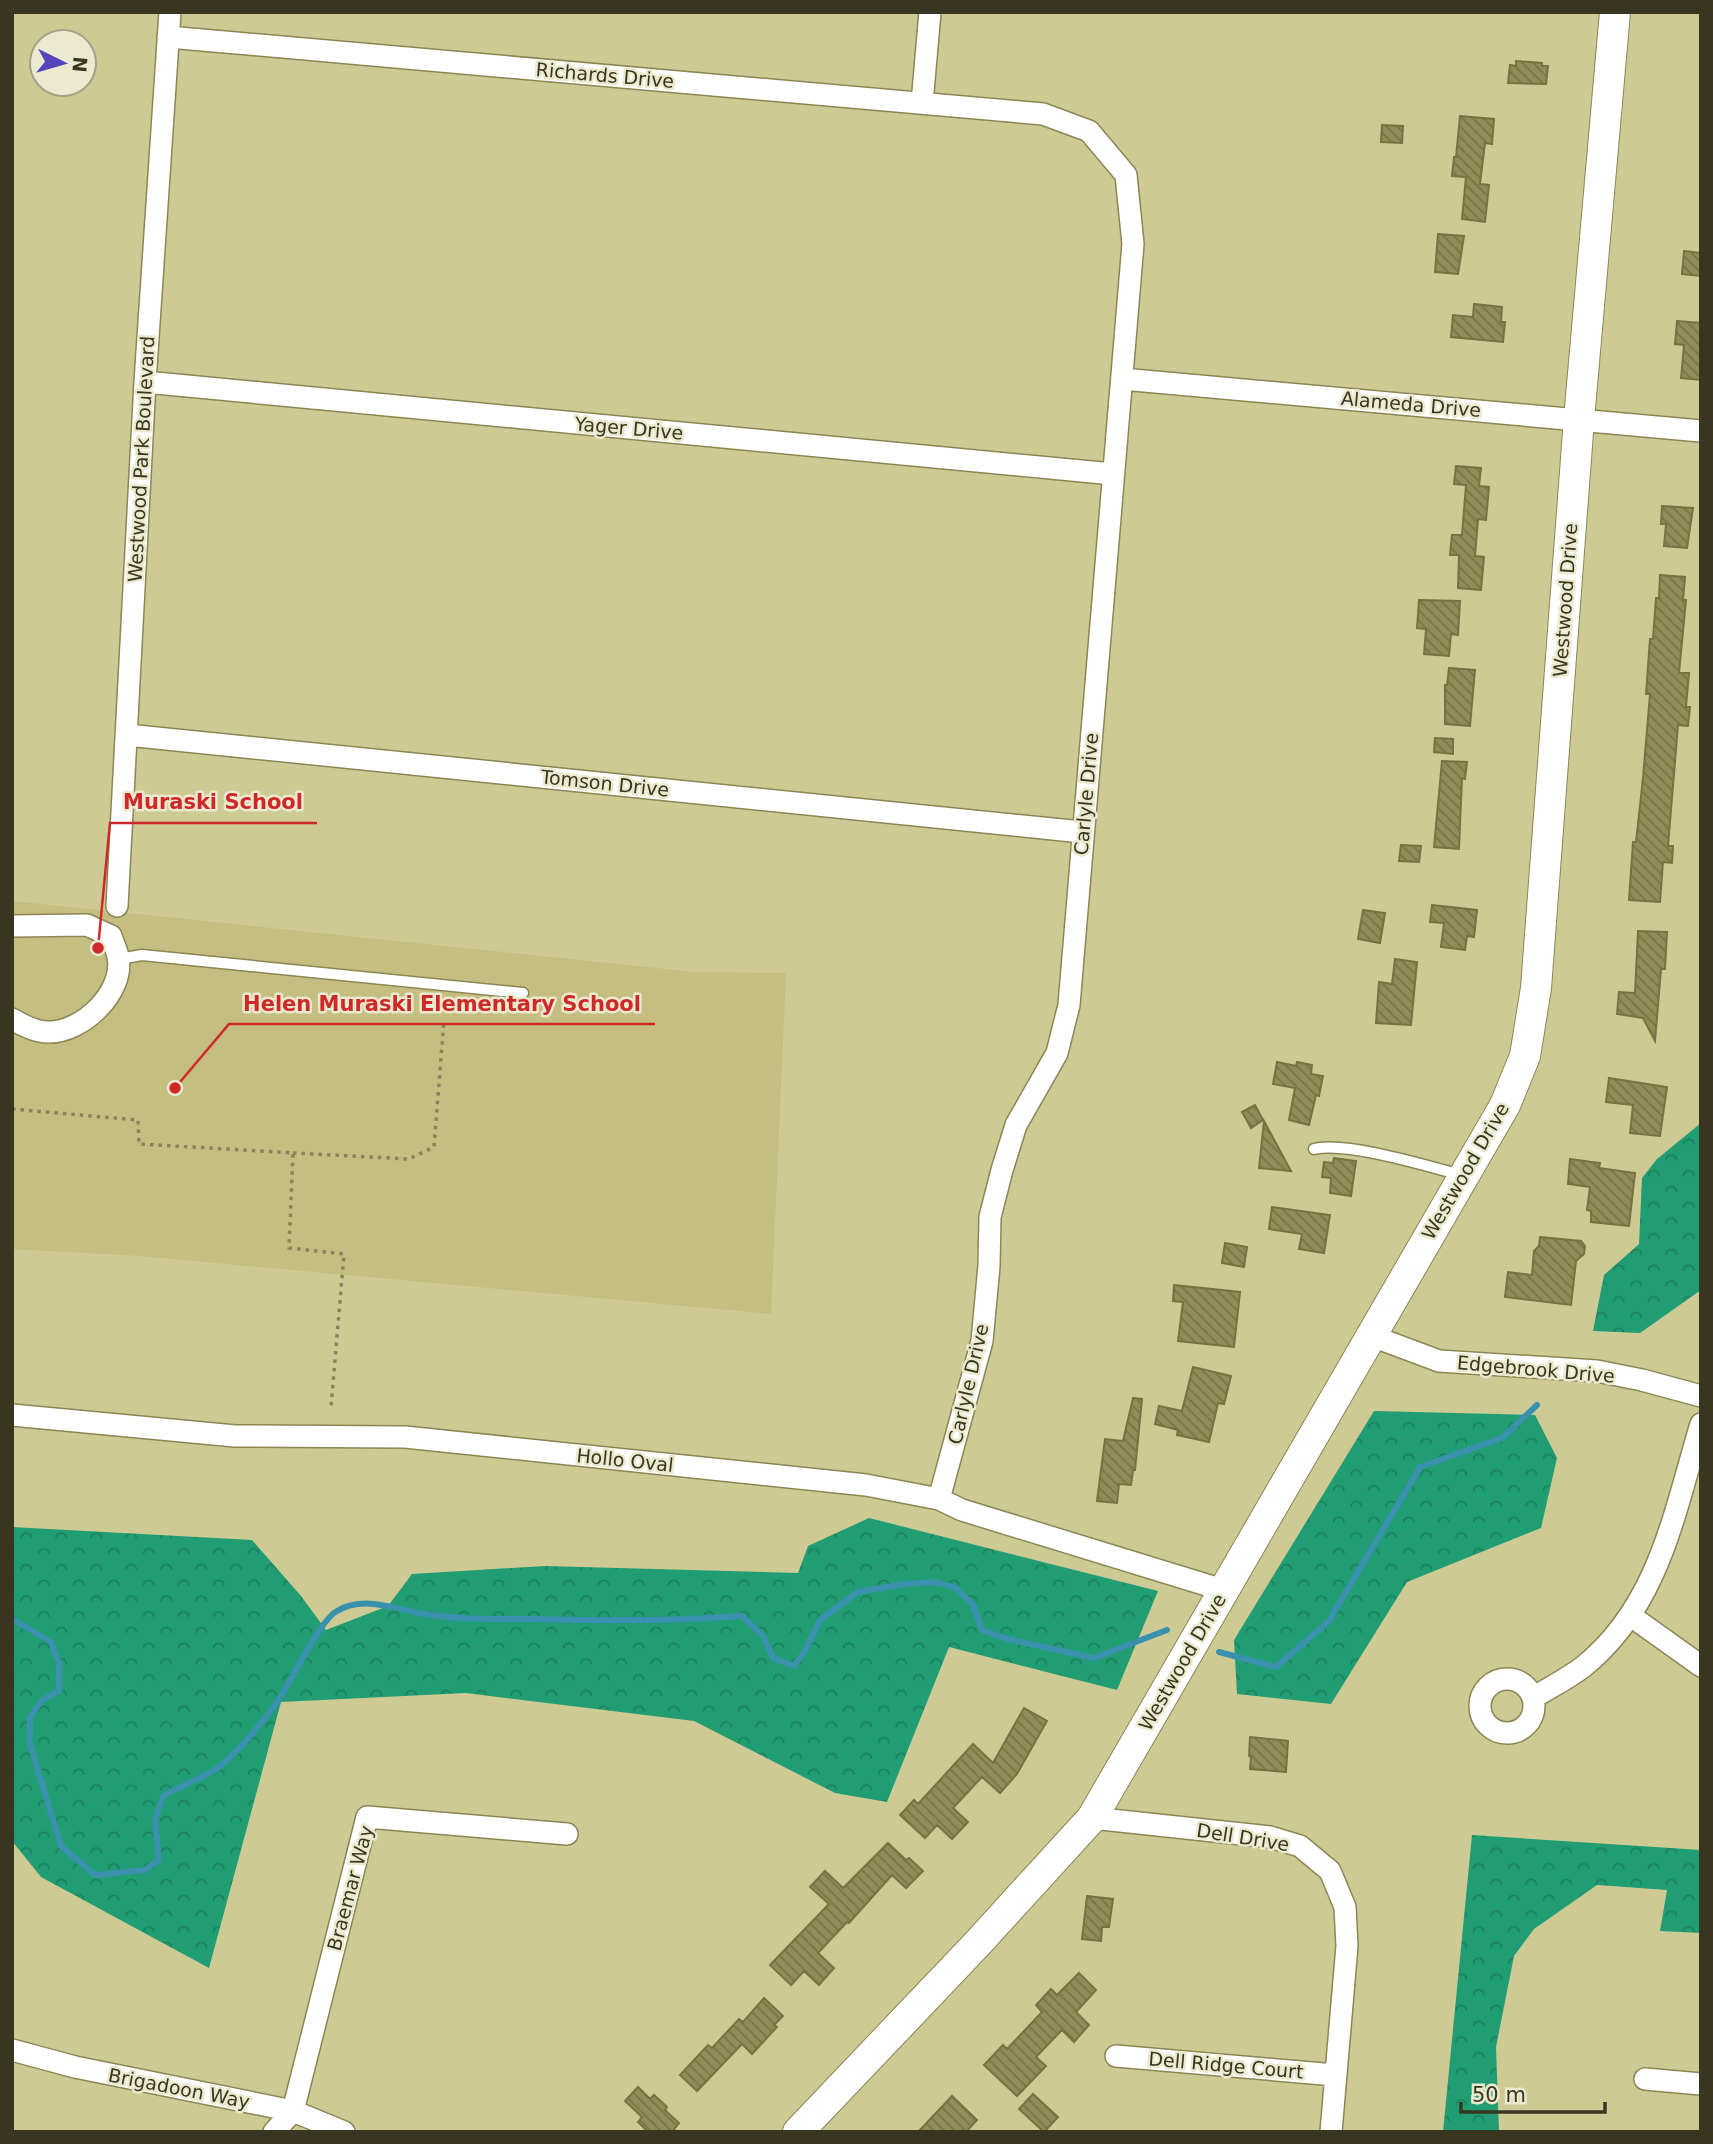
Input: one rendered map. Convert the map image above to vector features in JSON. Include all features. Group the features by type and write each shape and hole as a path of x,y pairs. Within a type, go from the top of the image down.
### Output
{"street":[{"name":"Westwood Park Boulevard","path":"117,906 145,382 170,12"},
{"path":"922,103 930,12"},
{"name":"Westwood Drive","path":"797,2132 977,1944 1092,1818 1505,1105 1525,1056 1534,1001 1579,419 1615,12"},
{"name":"Richards Drive","path":"168,37 1043,114"},
{"name":"Carlyle Drive","path":"939,1499 982,1341 989,1266 990,1217 1002,1170 1016,1125 1057,1053 1069,1005 1133,244 1126,175 1089,131 1043,114"},
{"name":"Alameda Drive","path":"1122,379 1701,431"},
{"name":"Yager Drive","path":"145,382 1113,474"},
{"name":"Tomson Drive","path":"127,735 1082,832"},
{"path":"12,926 87,925 111,936 119,958 114,990 95,1012 71,1028 47,1032 23,1026 12,1019"},
{"name":"Edgebrook Drive","path":"1372,1336 1439,1361 1597,1371 1701,1396"},
{"name":"Hollo Oval","path":"12,1415 235,1436 405,1437 866,1485 939,1499 962,1510 1223,1590"},
{"path":"1532,1698 1581,1668 1631,1616 1663,1551 1701,1424"},
{"path":"1631,1616 1701,1666"},
{"name":"Braemar Way","path":"293,2111 367,1817 567,1834"},
{"name":"Dell Drive","path":"1092,1818 1270,1837 1300,1846 1330,1871 1345,1907 1347,1945 1331,2132"},
{"name":"Brigadoon Way","path":"12,2050 75,2067 293,2111 344,2132"},
{"name":"Dell Ridge Court","path":"1116,2056 1335,2075"},
{"path":"1645,2079 1701,2084"},
{"path":"274,2132 293,2111"}],"lane":[{"path":"119,958 142,955 523,993"},
{"path":"1314,1149 1333,1147 1357,1151 1464,1176"}],"path":[{"path":"12,1109 138,1120 139,1144 409,1159 435,1147 444,1020"},
{"path":"293,1153 289,1248 344,1254 331,1407"}],"shaded area":[{"path":"12,901 695,972 786,973 771,1314 140,1256 12,1249"}],"green space":[{"path":"1701,1123 1701,1290 1640,1333 1593,1331 1604,1275 1639,1244 1642,1178 1657,1159"},
{"path":"1374,1411 1535,1415 1557,1458 1541,1528 1407,1582 1331,1704 1237,1694 1234,1640"},
{"path":"869,1518 1158,1591 1117,1690 949,1647 887,1802 835,1793 694,1721 466,1693 281,1702 209,1968 41,1877 12,1841 12,1527 252,1540 301,1596 326,1630 388,1606 412,1574 545,1566 798,1573 808,1546"},
{"path":"1472,1835 1701,1850 1701,1933 1660,1931 1667,1890 1597,1885 1534,1929 1514,1956 1496,2047 1499,2132 1443,2132"}],"building":[{"path":"1516,61 1548,66 1546,84 1508,83 1510,65 1516,66"},
{"path":"1460,116 1494,119 1492,144 1485,143 1480,184 1489,185 1485,222 1462,219 1466,177 1452,176"},
{"path":"1382,125 1403,126 1402,143 1381,142"},
{"path":"1438,234 1464,236 1458,274 1435,272"},
{"path":"1684,251 1701,253 1701,276 1682,274"},
{"path":"1474,304 1502,307 1501,322 1505,322 1503,342 1451,337 1453,315 1473,317"},
{"path":"1677,321 1701,323 1701,380 1681,378 1684,345 1675,344"},
{"path":"1456,466 1481,468 1479,486 1489,487 1486,520 1478,519 1475,556 1484,557 1481,590 1458,588 1459,555 1450,555 1452,535 1462,535 1466,485 1454,484"},
{"path":"1662,506 1693,508 1687,548 1664,546 1666,524 1661,524"},
{"path":"1660,575 1685,577 1683,600 1686,600 1679,673 1689,673 1686,707 1690,707 1688,726 1678,725 1668,846 1673,846 1672,863 1663,862 1660,902 1629,900 1650,694 1646,694 1650,639 1653,639"},
{"path":"1419,600 1460,601 1458,635 1451,634 1449,656 1424,654 1426,629 1417,628"},
{"path":"1449,668 1475,670 1470,726 1445,724 1445,685"},
{"path":"1435,738 1453,739 1453,754 1434,752"},
{"path":"1442,761 1467,762 1465,779 1462,778 1459,849 1434,847"},
{"path":"1401,845 1421,846 1419,862 1399,861"},
{"path":"1432,905 1477,910 1474,937 1467,936 1465,950 1441,947 1444,923 1430,922"},
{"path":"1363,910 1385,913 1380,943 1358,939"},
{"path":"1638,931 1667,932 1655,1041 1643,1018 1617,1014 1619,992 1635,993"},
{"path":"1395,959 1417,962 1411,1025 1376,1023 1379,982 1392,984"},
{"path":"1277,1062 1296,1066 1297,1062 1312,1065 1311,1074 1323,1076 1309,1125 1289,1120 1295,1088 1273,1084"},
{"path":"1609,1078 1667,1087 1660,1136 1630,1133 1633,1105 1606,1102"},
{"path":"1255,1105 1263,1120 1251,1128 1242,1112"},
{"path":"1264,1121 1291,1171 1259,1168"},
{"path":"1334,1158 1356,1161 1351,1196 1330,1193 1331,1178 1322,1177 1324,1162 1333,1163"},
{"path":"1570,1159 1600,1163 1599,1168 1635,1173 1629,1226 1591,1222 1591,1211 1587,1210 1590,1187 1568,1184"},
{"path":"1272,1207 1330,1215 1324,1253 1299,1249 1302,1234 1269,1229"},
{"path":"1540,1237 1581,1241 1585,1246 1584,1254 1576,1261 1571,1305 1505,1297 1508,1272 1532,1275 1534,1251 1539,1246"},
{"path":"1225,1243 1247,1247 1244,1267 1222,1263"},
{"path":"1174,1285 1240,1292 1234,1347 1178,1341 1183,1302 1173,1301"},
{"path":"1193,1367 1231,1376 1224,1404 1218,1403 1209,1442 1177,1435 1178,1430 1155,1424 1159,1406 1182,1411"},
{"path":"1133,1398 1142,1399 1131,1485 1119,1484 1117,1503 1097,1501 1105,1439 1123,1441"},
{"path":"1024,1708 1047,1721 1017,1774 1000,1793 982,1777 953,1808 968,1822 952,1839 937,1825 925,1838 900,1815 914,1800 918,1804 973,1744 993,1763"},
{"path":"1250,1737 1288,1741 1286,1772 1250,1769"},
{"path":"888,1843 923,1871 906,1888 892,1875 818,1953 834,1968 819,1985 804,1971 791,1985 770,1965 829,1904 810,1887 825,1871 843,1888"},
{"path":"1087,1896 1113,1899 1109,1927 1102,1927 1101,1941 1082,1939"},
{"path":"1079,1973 1096,1990 1076,2012 1089,2025 1074,2042 1062,2030 1036,2057 1046,2066 1017,2096 984,2065 1003,2045 1007,2049 1042,2012 1036,2005 1051,1989 1057,1995"},
{"path":"764,1998 783,2016 774,2025 777,2027 752,2054 742,2044 697,2091 680,2075 708,2045 712,2048 739,2019 743,2022"},
{"path":"638,2087 650,2099 654,2095 667,2107 665,2110 679,2123 672,2132 648,2132 638,2122 642,2117 625,2101"},
{"path":"1033,2094 1058,2117 1044,2132 1019,2109"},
{"path":"952,2096 977,2120 966,2132 918,2132"}],"waterway":[{"path":"1219,1652 1276,1667 1329,1621 1420,1467 1502,1438 1537,1405"},
{"path":"12,1619 51,1642 59,1664 59,1691 42,1700 30,1717 30,1744 61,1846 95,1875 145,1870 159,1860 155,1820 163,1796 214,1770 235,1753 276,1704 322,1627 337,1611 347,1606 380,1605 438,1616 480,1619 639,1620 742,1616 763,1636 773,1658 794,1666 805,1651 820,1620 858,1592 904,1584 936,1582 956,1588 973,1605 982,1630 1007,1639 1094,1658 1167,1630"}],"place":[{"name":"Muraski School","path":"98,948"},
{"name":"Helen Muraski Elementary School","path":"175,1088"}]}
